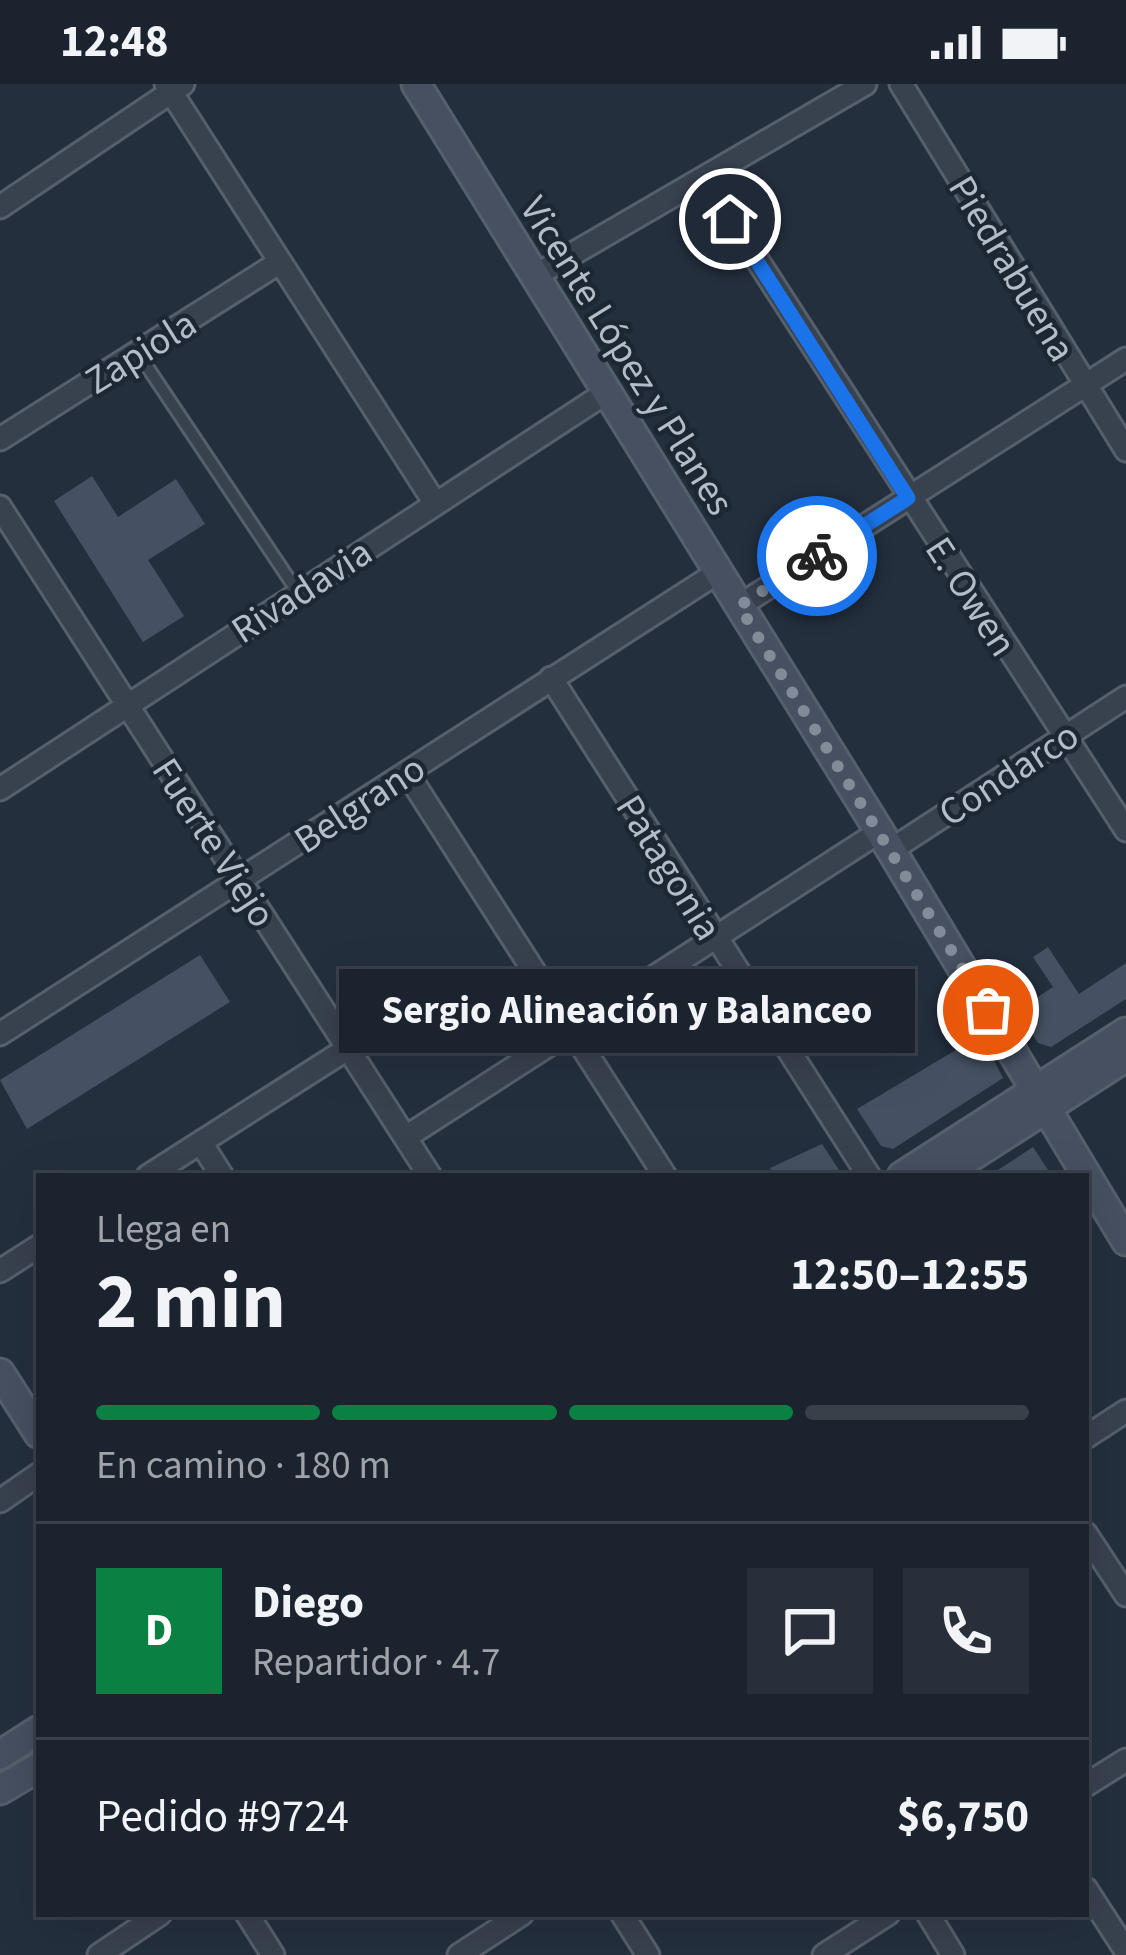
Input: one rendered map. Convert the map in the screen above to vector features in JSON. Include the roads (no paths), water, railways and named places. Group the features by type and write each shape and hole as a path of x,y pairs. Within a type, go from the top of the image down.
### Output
{"street":[{"name":"Vicente López y Planes","path":"416,84 1086,1173"},
{"path":"533,277 865,84"},
{"name":"Piedrabuena","path":"901,84 1126,450"},
{"path":"0,207 174,87 434,503"},
{"name":"E. Owen","path":"705,179 1126,830"},
{"name":"Zapiola","path":"0,440 280,262"},
{"path":"739,606 1126,359"},
{"name":"Rivadavia","path":"0,789 604,394"},
{"name":"Fuerte Viejo","path":"0,507 428,1173"},
{"name":"Belgrano","path":"0,1034 717,573"},
{"name":"Patagonia","path":"551,678 867,1173"},
{"name":"Condarco","path":"406,1138 716,939 1126,697"},
{"path":"407,773 663,1173"},
{"path":"945,1173 1126,1033"},
{"path":"153,1173 347,1049"},
{"path":"907,1173 1041,1098 1126,1058"},
{"path":"201,1143 220,1173"},
{"name":"Vicente López y Planes","path":"1089,1179 1126,1241"},
{"path":"0,1271 36,1248"},
{"path":"0,1373 36,1429"},
{"path":"1089,1435 1126,1411"},
{"path":"0,1501 36,1476"},
{"path":"1089,1539 1126,1595"},
{"path":"0,1756 36,1732"},
{"path":"1089,1784 1126,1760"},
{"path":"0,1790 36,1769"},
{"path":"1089,1894 1126,1951"},
{"path":"98,1955 155,1917"},
{"path":"250,1917 274,1955"},
{"path":"459,1955 517,1917"},
{"path":"624,1917 648,1955"},
{"path":"930,1917 953,1955"},
{"path":"824,1955 875,1918"}],"lane":[{"path":"137,353 297,591"}],"place":[{"name":"Sergio Alineación y Balanceo","path":"988,1010"}]}
